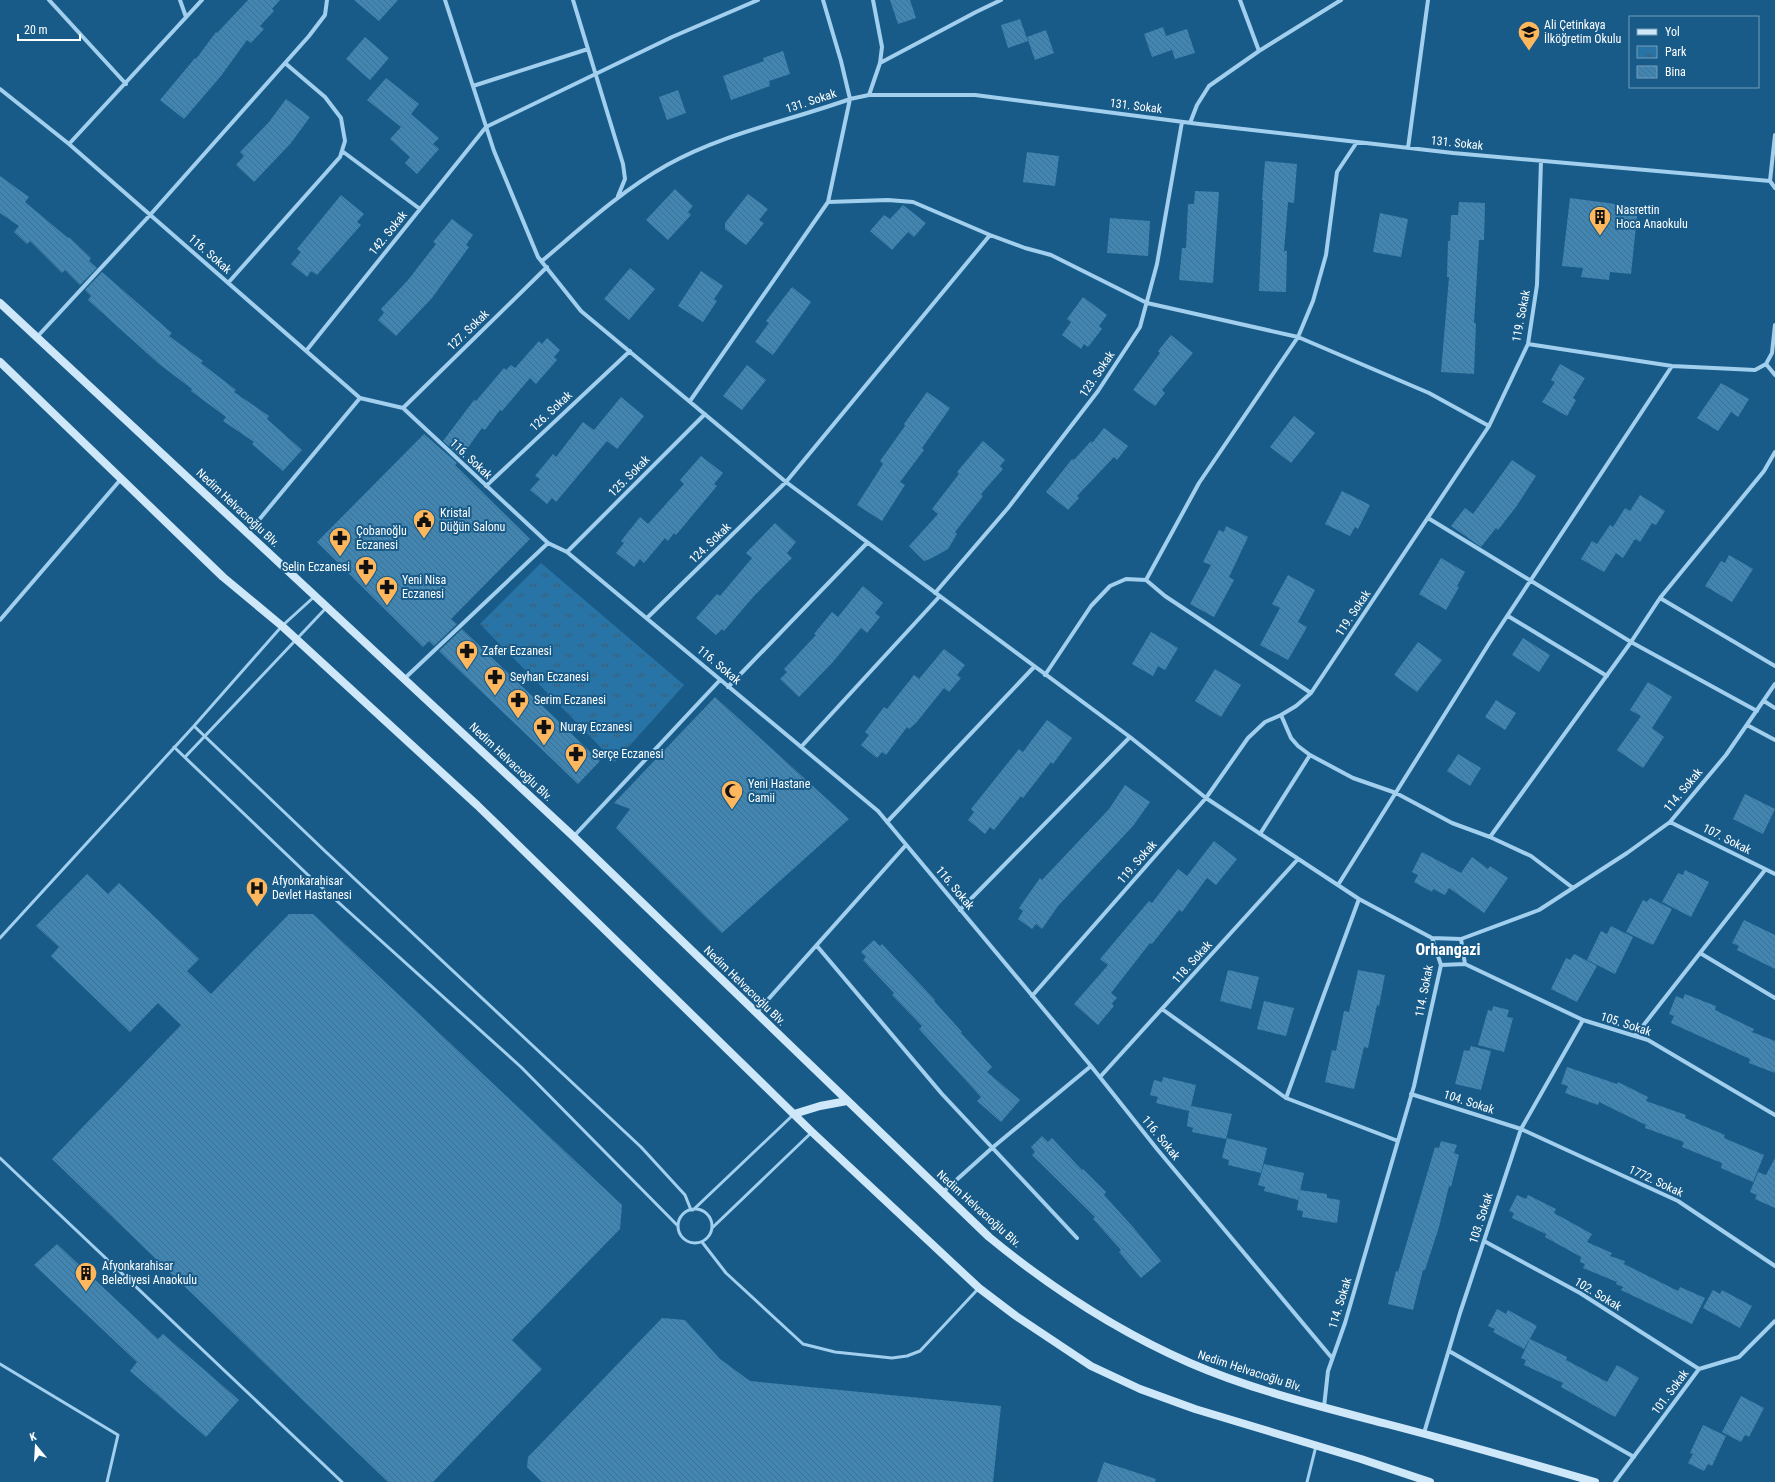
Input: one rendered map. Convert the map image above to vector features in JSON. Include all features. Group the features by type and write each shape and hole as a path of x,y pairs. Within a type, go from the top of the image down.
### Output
{"main road":[{"name":"Nedim Helvacıoğlu Blv.","path":"0,303 574,837 989,1237 1029,1269 1077,1302 1129,1334 1191,1364 1243,1383 1324,1407 1595,1482"},
{"path":"0,362 223,577 296,638 477,805 812,1132 979,1288 1016,1316 1085,1362 1140,1390 1195,1409 1430,1482"},
{"path":"794,1114 820,1106 847,1101"}],"street":[{"path":"49,0 126,84"},
{"path":"180,0 186,18"},
{"path":"69,144 202,0"},
{"path":"37,337 150,215 309,36 325,15 327,0"},
{"path":"446,0 494,151 538,257 581,310 786,482 1130,737 1206,798 1359,899 1432,938"},
{"path":"573,0 623,164 625,178 618,197"},
{"path":"486,127 672,37 758,0"},
{"path":"690,401 828,202 850,99 841,61 822,0"},
{"path":"869,95 880,63 882,47 872,0"},
{"path":"880,63 1001,0"},
{"path":"1240,0 1258,52"},
{"path":"1190,123 1197,105 1209,86 1258,52 1341,0"},
{"path":"1408,148 1428,0"},
{"path":"473,86 588,49"},
{"path":"228,283 340,157 345,141 341,118 325,97 284,64"},
{"name":"116. Sokak","path":"0,89 69,144 360,398 403,408 548,542 567,552 878,811 1332,1358"},
{"name":"131. Sokak","path":"542,261 618,197 668,165 728,138 850,99 869,95 974,95 1190,123 1408,148 1770,181"},
{"name":"123. Sokak","path":"934,593 1008,508 1098,392 1140,326 1157,264 1182,122"},
{"name":"142. Sokak","path":"306,351 486,127"},
{"path":"1775,135 1770,181 1775,188"},
{"path":"1146,580 1200,483 1298,337 1313,301 1326,255 1337,172 1357,142"},
{"path":"342,152 420,209"},
{"name":"119. Sokak","path":"1032,996 1206,798 1248,738 1265,722 1296,706 1311,693 1488,426 1528,344 1537,285 1541,161"},
{"path":"828,202 888,200 913,202 990,235 1025,248 1051,255 1147,303 1298,337 1429,393 1488,426"},
{"name":"124. Sokak","path":"647,618 786,482 990,235"},
{"name":"127. Sokak","path":"403,408 546,267"},
{"path":"1528,344 1672,366 1755,370 1766,364 1772,354 1775,325"},
{"name":"126. Sokak","path":"486,486 630,351"},
{"path":"1766,364 1775,375"},
{"path":"1338,885 1530,581 1672,366"},
{"path":"248,534 360,398"},
{"name":"125. Sokak","path":"567,552 705,414"},
{"path":"1490,837 1607,676 1660,598 1764,471 1775,452"},
{"path":"0,620 122,479"},
{"path":"1428,518 1631,642 1757,711"},
{"path":"404,679 548,542"},
{"path":"728,686 867,543"},
{"path":"1045,675 1091,606 1110,586 1126,578 1146,580 1165,596 1311,693"},
{"path":"801,747 940,596"},
{"path":"1660,598 1775,666"},
{"path":"1508,616 1607,676"},
{"path":"887,822 1034,667"},
{"path":"574,837 720,680"},
{"name":"114. Sokak","path":"1324,1407 1328,1371 1345,1323 1398,1141 1411,1094 1441,965 1432,938 1461,939 1538,910 1627,854 1670,822 1726,754 1764,702 1775,684"},
{"path":"1764,702 1775,708"},
{"path":"1281,715 1291,738 1298,746 1310,755 1353,778 1396,793 1452,823 1490,837 1531,856 1573,888"},
{"path":"1747,725 1775,740"},
{"path":"960,910 1130,737"},
{"path":"1260,834 1310,755"},
{"name":"107. Sokak","path":"1670,822 1775,874"},
{"path":"755,1013 817,946 906,845"},
{"name":"118. Sokak","path":"1100,1077 1298,859"},
{"path":"1635,1036 1766,870"},
{"path":"1286,1098 1359,899"},
{"path":"1441,965 1465,964 1461,939"},
{"path":"817,946 942,1094 1077,1238"},
{"path":"1700,953 1775,998"},
{"name":"105. Sokak","path":"1465,964 1583,1020 1648,1040 1775,1115"},
{"path":"1162,1009 1286,1098 1398,1141"},
{"name":"103. Sokak","path":"1424,1434 1449,1351 1521,1129 1583,1020"},
{"path":"942,1192 992,1148 1091,1066"},
{"name":"104. Sokak","path":"1411,1094 1521,1129"},
{"name":"1772. Sokak","path":"1521,1129 1678,1201 1775,1266"},
{"name":"102. Sokak","path":"1484,1241 1580,1293 1699,1369"},
{"name":"101. Sokak","path":"1615,1482 1699,1369 1738,1357 1775,1321"},
{"path":"1449,1351 1634,1457"}],"lane":[{"path":"0,938 194,726 282,626 315,596"},
{"path":"186,756 296,638 327,607"},
{"path":"194,726 641,1147 685,1195 692,1210"},
{"path":"174,747 186,756 307,874 521,1067 678,1226"},
{"path":"794,1114 692,1210 682,1215 679,1220 678,1232 686,1241 696,1243 702,1242 707,1238 712,1228 812,1132"},
{"path":"0,1158 342,1482"},
{"path":"692,1210 705,1213 711,1222 712,1228"},
{"path":"702,1242 726,1273 803,1344 835,1352 892,1358 907,1356 920,1351 979,1288"},
{"path":"0,1364 118,1435 107,1482"},
{"path":"1307,1482 1316,1446"}],"green space":[{"path":"541,563 684,685 615,762 480,624"}],"building":[{"path":"248,0 280,0 272,9 274,11 260,26 264,29 251,43 247,40 221,76 184,119 160,100 195,58 196,59 216,32 217,33"},
{"path":"354,0 398,0 379,21"},
{"path":"890,0 910,0 916,18 898,24"},
{"path":"1020,19 1028,41 1008,48 1001,25"},
{"path":"1163,27 1166,36 1187,29 1195,53 1175,59 1172,50 1152,57 1144,34"},
{"path":"1046,30 1054,53 1035,60 1027,37"},
{"path":"365,37 389,58 370,80 346,59"},
{"path":"783,51 790,74 769,81 770,86 731,100 723,76 764,61 763,58"},
{"path":"386,78 419,104 411,114 439,138 433,144 439,149 417,174 405,163 410,157 390,139 401,127 367,100"},
{"path":"678,90 686,113 667,120 659,97"},
{"path":"286,99 310,117 291,143 254,182 236,165 244,156 240,152 269,122"},
{"path":"1027,152 1059,156 1055,186 1023,182"},
{"path":"1265,161 1297,164 1294,203 1288,202 1284,251 1287,251 1286,292 1259,291"},
{"path":"0,176 29,197 25,202 68,238 69,237 91,258 89,261 97,268 80,285 65,270 62,273 30,241 27,244 14,232 19,226 0,213"},
{"path":"675,189 693,206 688,212 691,215 668,240 646,220"},
{"path":"1195,191 1219,192 1213,283 1179,280 1182,248 1186,248 1188,204 1194,204"},
{"path":"748,194 768,209 759,220 764,223 746,245 725,229 725,223"},
{"path":"341,195 364,214 357,222 361,225 317,275 311,271 307,277 291,264 301,252 297,249"},
{"name":"Nasrettin Hoca Anaokulu","path":"1570,198 1638,207 1631,274 1610,272 1609,280 1581,277 1583,268 1562,266"},
{"path":"1459,202 1485,203 1484,240 1479,240 1474,323 1476,323 1474,374 1441,372 1449,277 1447,277 1448,241 1450,241 1451,215 1458,215"},
{"path":"903,205 926,223 914,237 908,232 892,250 870,231 884,215 890,219"},
{"path":"1380,213 1408,219 1401,257 1373,252"},
{"path":"1110,218 1150,221 1148,256 1107,253"},
{"path":"452,219 473,235 466,245 469,247 432,298 396,336 378,320 384,313 381,309 408,280 436,244 433,242"},
{"path":"630,268 655,289 629,320 604,299"},
{"path":"701,271 723,286 714,299 717,301 703,322 678,306"},
{"path":"102,272 172,333 169,336 203,361 201,363 236,390 234,392 269,416 267,419 302,450 283,471 252,444 254,442 223,421 226,417 191,391 192,389 159,364 88,300 91,296 85,290"},
{"path":"792,287 811,302 773,355 755,342 769,323 766,321"},
{"path":"1083,297 1107,315 1099,326 1102,329 1088,347 1084,344 1081,349 1062,335 1071,322 1067,319"},
{"path":"1171,335 1193,353 1162,390 1165,393 1155,406 1133,390 1160,353 1158,351"},
{"path":"547,338 560,350 554,357 557,360 536,384 530,378 502,411 500,410 485,430 482,428 461,457 443,441 474,400 476,401 504,368 506,370 511,365 515,368 539,341 542,344"},
{"path":"1560,364 1585,378 1573,398 1576,400 1567,416 1542,402 1555,382 1551,380"},
{"path":"747,365 766,380 742,410 723,396"},
{"path":"1721,383 1749,399 1738,417 1731,412 1718,431 1697,418"},
{"path":"927,392 950,408 922,448 924,450 900,482 905,485 882,521 857,505 883,464 880,461"},
{"path":"621,397 644,416 617,449 607,441 556,502 552,498 547,504 530,490 540,479 535,476 553,454 556,457 583,422 594,430"},
{"path":"1294,416 1315,433 1291,463 1270,447"},
{"path":"1104,428 1128,446 1117,460 1114,457 1077,496 1079,498 1068,510 1046,492 1072,459 1074,460 1091,441 1092,443"},
{"name":"Kristal Düğün Salonu","path":"424,434 457,463 455,465 530,539 451,619 457,624 434,646 429,641 423,647 317,542"},
{"path":"983,441 1005,460 1000,466 1003,469 981,494 983,496 955,532 957,534 948,549 924,561 909,546 938,514 932,509 959,474 957,472"},
{"path":"701,456 723,473 714,484 717,486 676,535 674,533 668,541 665,538 644,563 640,559 634,567 616,553 624,543 621,541 640,517 648,524 684,484 680,480"},
{"path":"1512,460 1536,476 1516,507 1498,530 1496,528 1481,547 1451,526 1465,508 1473,514"},
{"path":"1342,491 1370,505 1358,529 1355,527 1350,536 1325,524"},
{"path":"1640,495 1665,511 1656,525 1652,523 1640,542 1635,539 1623,558 1616,553 1604,572 1581,559 1592,541 1597,544 1610,525 1613,527 1625,508 1630,511"},
{"path":"775,523 796,542 787,553 792,558 754,596 724,631 722,629 716,635 696,618 717,594 720,596 752,558 746,553"},
{"path":"1226,526 1248,537 1229,577 1234,580 1214,617 1190,604 1211,565 1203,562 1219,530 1224,532"},
{"path":"1729,555 1753,569 1732,602 1705,586 1721,561 1725,563"},
{"path":"1441,558 1465,572 1457,586 1459,587 1446,610 1419,594"},
{"path":"1288,575 1315,590 1298,622 1307,627 1288,660 1260,645 1280,608 1272,604"},
{"path":"863,586 883,603 875,613 880,617 867,633 861,628 832,663 799,697 780,679 787,672 784,669 816,635 814,634 832,612 838,617"},
{"path":"462,629 600,761 578,784 439,651"},
{"path":"1151,632 1178,648 1165,670 1158,666 1153,676 1132,664"},
{"path":"1523,638 1550,655 1539,672 1512,655"},
{"path":"1418,642 1442,660 1417,692 1394,675"},
{"path":"944,649 965,665 957,675 961,678 949,692 944,688 916,723 909,729 907,727 886,755 882,752 877,758 861,745 869,735 865,732 884,707 887,709 914,675 919,679"},
{"path":"1215,669 1241,685 1221,717 1195,701"},
{"path":"1648,682 1672,697 1652,728 1664,737 1643,768 1617,750 1641,716 1630,710"},
{"name":"Yeni Hastane Camii","path":"715,697 849,819 722,933 616,828 630,809 614,803"},
{"path":"1496,700 1516,713 1505,730 1485,717"},
{"path":"1047,720 1072,738 1053,764 1051,762 1023,798 1021,796 994,830 990,827 985,834 968,820 974,812 971,809 1019,749 1023,752"},
{"path":"1458,754 1481,768 1470,786 1447,771"},
{"path":"1125,785 1150,802 1133,826 1058,906 1042,929 1036,924 1032,929 1018,919 1023,911 1019,908 1040,878 1042,880 1109,809"},
{"path":"1745,794 1775,809 1763,834 1733,819"},
{"path":"1214,841 1237,859 1216,885 1207,878 1182,912 1179,910 1152,944 1150,943 1111,993 1117,998 1112,1003 1114,1006 1098,1025 1074,1004 1108,965 1100,959 1149,901 1152,903 1178,869 1187,876"},
{"path":"1422,852 1461,873 1472,857 1488,869 1490,866 1508,878 1484,913 1449,888 1445,895 1433,889 1432,892 1414,882 1418,875 1412,872"},
{"path":"1685,870 1709,882 1691,917 1662,902 1678,873 1683,875"},
{"path":"87,874 108,894 119,883 199,959 187,971 211,994 289,914 313,914 622,1205 620,1229 512,1340 542,1369 433,1482 388,1482 52,1159 181,1025 158,1003 130,1032 51,956 59,947 36,926"},
{"path":"1650,898 1672,909 1653,945 1626,932 1643,900 1647,902"},
{"path":"1744,920 1775,935 1775,969 1737,950 1739,946 1732,943"},
{"path":"1611,926 1633,937 1615,974 1587,960 1601,931 1607,934"},
{"path":"874,940 880,946 882,944 935,1000 934,1001 962,1032 961,1033 992,1067 987,1072 1020,1100 1001,1122 977,1101 981,1097 919,1029 922,1026 892,995 894,993 863,960 866,957 861,952"},
{"path":"1574,954 1597,966 1577,1002 1551,989 1566,958 1570,960"},
{"path":"1228,970 1259,977 1251,1009 1220,1001"},
{"path":"1358,970 1385,975 1368,1048 1364,1047 1354,1089 1325,1082 1332,1050 1336,1051 1344,1011 1349,1012"},
{"path":"1685,994 1716,1006 1715,1010 1754,1029 1752,1032 1775,1041 1775,1073 1749,1063 1750,1059 1671,1023 1674,1016 1669,1014 1676,996 1683,999"},
{"path":"1264,1001 1294,1008 1286,1036 1257,1029"},
{"path":"1493,1006 1509,1010 1507,1017 1513,1018 1504,1052 1478,1045 1488,1010 1492,1011"},
{"path":"1471,1046 1491,1051 1481,1090 1455,1084 1464,1050 1469,1051"},
{"path":"1567,1067 1617,1084 1618,1082 1648,1097 1646,1101 1686,1115 1685,1118 1725,1135 1724,1138 1764,1155 1753,1182 1721,1168 1722,1163 1682,1147 1684,1142 1645,1128 1646,1125 1599,1102 1598,1105 1565,1093 1568,1086 1561,1084"},
{"path":"1163,1077 1196,1085 1191,1106 1232,1114 1226,1139 1192,1132 1193,1128 1187,1126 1189,1111 1156,1103 1158,1097 1150,1095 1154,1080 1162,1082"},
{"path":"1042,1136 1048,1142 1052,1138 1082,1170 1083,1169 1106,1192 1104,1195 1161,1261 1141,1278 1119,1252 1121,1250 1093,1219 1095,1217 1032,1155 1035,1152 1031,1147"},
{"path":"1227,1138 1267,1148 1261,1173 1228,1165 1229,1160 1222,1158"},
{"path":"1441,1141 1457,1145 1454,1153 1459,1155 1451,1187 1449,1186 1439,1227 1425,1270 1423,1270 1413,1310 1388,1304 1396,1271 1398,1272 1435,1147 1439,1148"},
{"path":"1775,1158 1775,1208 1755,1199 1757,1195 1750,1192 1758,1172 1766,1175"},
{"path":"1264,1164 1304,1173 1298,1200 1264,1191 1265,1187 1258,1185"},
{"path":"1300,1190 1327,1194 1327,1198 1340,1200 1337,1223 1302,1217 1303,1211 1297,1210"},
{"path":"1517,1195 1526,1199 1528,1195 1556,1209 1554,1213 1592,1234 1587,1242 1612,1253 1610,1256 1625,1261 1624,1264 1678,1291 1680,1287 1705,1298 1692,1324 1621,1290 1623,1287 1616,1284 1617,1282 1583,1268 1585,1264 1580,1262 1581,1257 1545,1237 1546,1234 1512,1218 1514,1213 1509,1211"},
{"path":"57,1244 158,1339 163,1334 239,1400 206,1437 130,1371 137,1362 34,1265"},
{"path":"1713,1290 1720,1294 1722,1290 1752,1306 1740,1328 1703,1308"},
{"path":"1497,1309 1506,1314 1508,1310 1537,1326 1524,1349 1493,1332 1495,1329 1488,1326"},
{"path":"662,1318 685,1320 720,1359 750,1381 1001,1406 993,1482 542,1482 527,1467 528,1457"},
{"path":"1530,1339 1567,1357 1566,1360 1607,1382 1617,1365 1639,1378 1615,1417 1561,1387 1563,1383 1524,1365 1526,1360 1521,1358"},
{"path":"1741,1396 1764,1408 1749,1437 1745,1435 1741,1442 1722,1432"},
{"path":"1703,1425 1726,1436 1712,1466 1708,1464 1704,1471 1688,1463 1693,1454 1690,1453"},
{"path":"1104,1462 1156,1479 1155,1482 1097,1482"}],"place":[{"name":"Ali Çetinkaya İlköğretim Okulu","path":"1529,52"},
{"name":"Nasrettin Hoca Anaokulu","path":"1600,236"},
{"name":"Kristal Düğün Salonu","path":"424,540"},
{"name":"Çobanoğlu Eczanesi","path":"340,558"},
{"name":"Selin Eczanesi","path":"366,586"},
{"name":"Yeni Nisa Eczanesi","path":"387,606"},
{"name":"Zafer Eczanesi","path":"467,670"},
{"name":"Seyhan Eczanesi","path":"495,696"},
{"name":"Serim Eczanesi","path":"518,720"},
{"name":"Nuray Eczanesi","path":"544,746"},
{"name":"Serçe Eczanesi","path":"576,774"},
{"name":"Yeni Hastane Camii","path":"732,810"},
{"name":"Afyonkarahisar Devlet Hastanesi","path":"257,908"},
{"name":"Afyonkarahisar Belediyesi Anaokulu","path":"86,1292"}],"district":[{"name":"Orhangazi","path":"1448,949"}]}
